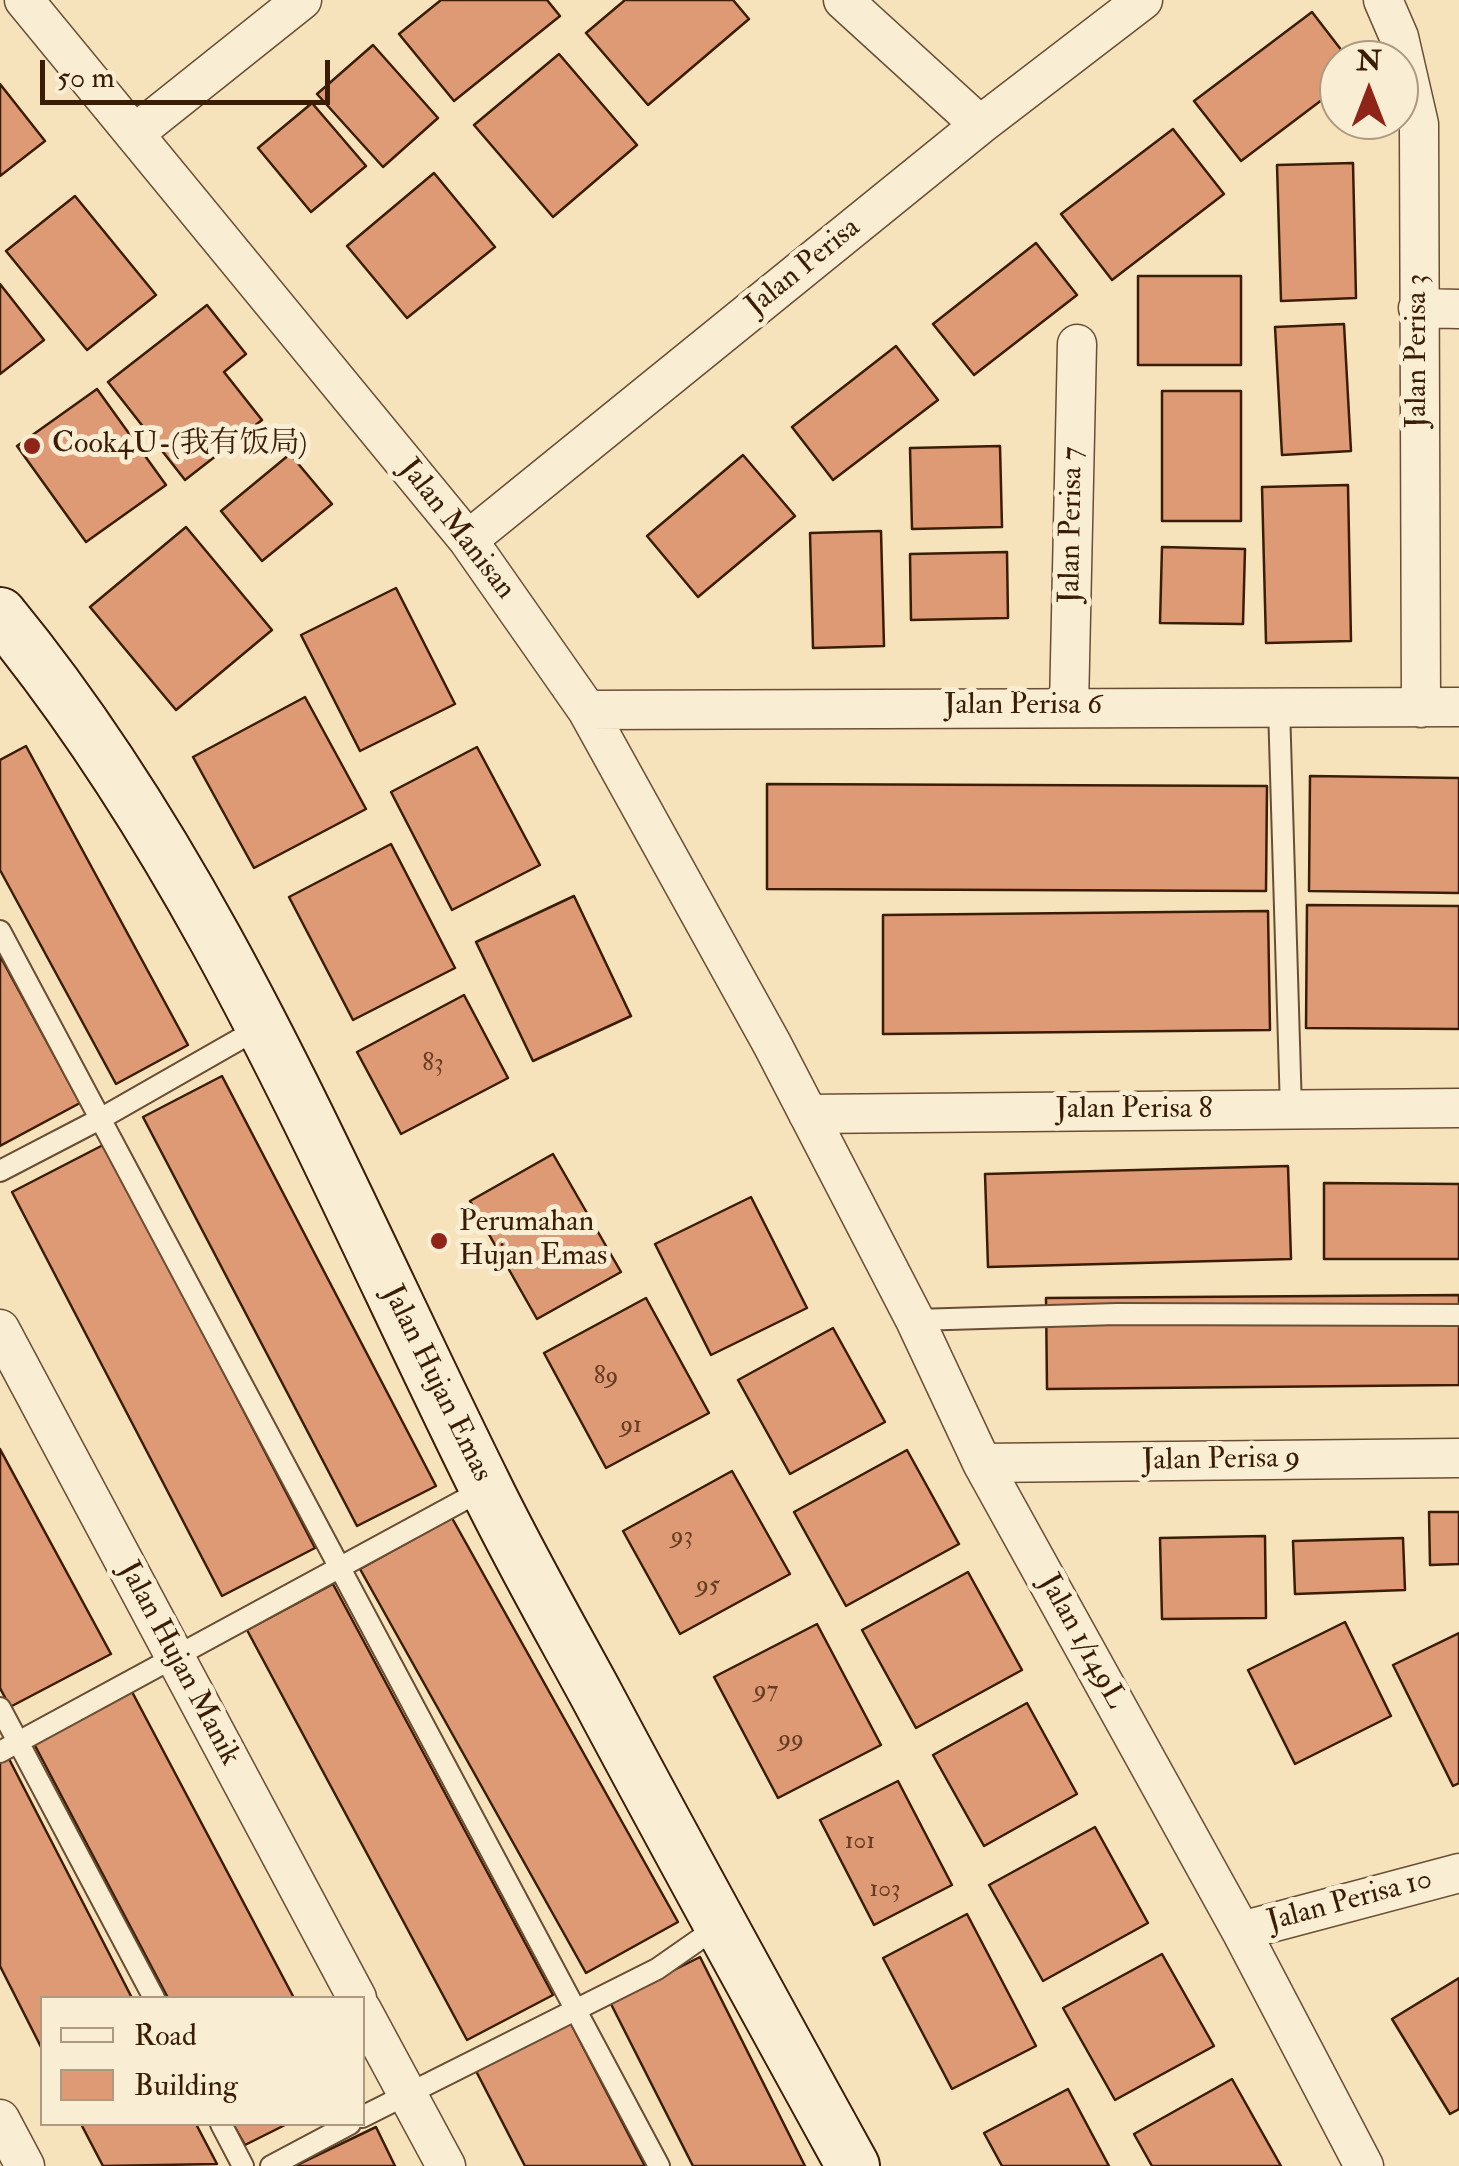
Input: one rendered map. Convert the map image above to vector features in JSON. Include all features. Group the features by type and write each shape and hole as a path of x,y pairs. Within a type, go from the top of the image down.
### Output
{"street":[{"name":"Jalan Manisan","path":"24,0 468,540 586,710 808,1114"},
{"path":"134,134 302,0"},
{"path":"844,0 980,125"},
{"name":"Jalan Perisa","path":"468,540 980,125 1143,0"},
{"name":"Jalan Perisa 3","path":"1383,0 1399,37 1419,124 1421,708"},
{"path":"1418,308 1459,308"},
{"name":"Jalan Perisa 7","path":"1069,706 1077,344"},
{"name":"Jalan Hujan Emas","path":"9,644 134,799 263,1026 486,1488 853,2166"},
{"name":"Jalan Perisa 6","path":"586,710 1459,707"},
{"name":"Jalan Perisa 8","path":"808,1114 1459,1108"},
{"name":"Jalan 1/149L","path":"808,1114 915,1320 982,1463 1241,1931 1364,2166"},
{"name":"Jalan Hujan Manik","path":"0,1329 355,1996"},
{"name":"Jalan Perisa 9","path":"982,1463 1459,1458"},
{"name":"Jalan Perisa 10","path":"1241,1931 1459,1873"},
{"path":"365,2016 446,2166"},
{"path":"0,2119 25,2166"}],"lane":[{"path":"1278,707 1292,1110"},
{"path":"0,930 659,2166"},
{"path":"0,1171 263,1026"},
{"path":"915,1320 1117,1314 1459,1314"},
{"path":"9,1747 486,1488"},
{"path":"0,1708 9,1747 153,1996"},
{"path":"365,2114 657,1969 720,1925"},
{"path":"221,2126 243,2166"},
{"path":"271,2166 346,2126"}],"building":[{"path":"441,0 547,0 560,16 454,101 399,34"},
{"path":"625,0 733,0 749,19 648,105 586,33"},
{"path":"1312,12 1334,40 1319,40 1319,102 1241,161 1194,101"},
{"path":"373,45 438,118 383,167 317,94"},
{"path":"559,54 637,145 553,217 474,125"},
{"path":"0,84 45,141 0,176"},
{"path":"312,103 366,166 311,212 258,148"},
{"path":"1173,129 1224,194 1112,280 1061,214"},
{"path":"1353,163 1356,298 1281,301 1277,165"},
{"path":"434,173 495,247 407,318 347,246"},
{"path":"75,196 156,295 87,350 6,251"},
{"path":"1036,243 1077,295 974,375 933,324"},
{"path":"1138,276 1241,276 1241,365 1138,365"},
{"path":"0,284 44,340 0,374"},
{"path":"207,305 246,354 224,372 262,420 185,480 108,382"},
{"path":"1344,324 1351,451 1282,455 1275,327"},
{"path":"896,346 938,400 833,480 792,427"},
{"path":"97,389 166,485 86,542 17,446"},
{"path":"1162,391 1241,391 1241,521 1162,521"},
{"path":"1000,446 1002,527 912,529 910,448"},
{"path":"290,454 332,504 262,561 221,511"},
{"path":"743,455 795,516 698,597 647,536"},
{"path":"1348,485 1351,641 1266,643 1262,487"},
{"path":"186,527 272,630 176,710 90,607"},
{"path":"881,531 884,646 813,648 810,533"},
{"path":"1162,547 1245,549 1243,624 1160,623"},
{"path":"1007,552 1008,618 911,620 910,554"},
{"path":"396,588 455,704 360,751 301,635"},
{"path":"305,697 366,809 254,868 193,757"},
{"path":"26,746 188,1045 116,1084 0,870 0,760"},
{"path":"477,747 540,865 452,910 391,792"},
{"path":"1310,776 1459,778 1459,893 1309,891"},
{"path":"767,784 1267,786 1266,891 767,889"},
{"path":"391,844 455,968 353,1020 289,897"},
{"path":"574,896 631,1016 533,1061 476,942"},
{"path":"1307,905 1459,906 1459,1029 1306,1028"},
{"path":"1268,911 1270,1030 883,1034 883,915"},
{"path":"0,956 80,1103 0,1146"},
{"path":"464,995 508,1078 401,1134 357,1052"},
{"path":"222,1076 436,1486 357,1526 143,1117"},
{"path":"105,1144 315,1548 222,1596 12,1192"},
{"path":"553,1154 621,1272 537,1319 470,1201"},
{"path":"1288,1166 1291,1259 988,1267 985,1174"},
{"path":"1324,1183 1459,1184 1459,1259 1324,1259"},
{"path":"751,1197 807,1308 711,1355 655,1244"},
{"path":"1459,1295 1459,1385 1047,1389 1046,1298"},
{"path":"646,1298 709,1413 606,1468 544,1353"},
{"path":"833,1328 885,1422 790,1474 738,1380"},
{"path":"0,1449 111,1654 10,1707 0,1688"},
{"path":"907,1450 959,1544 846,1606 794,1512"},
{"path":"732,1471 790,1574 680,1634 623,1531"},
{"path":"1429,1512 1459,1512 1459,1564 1430,1565"},
{"path":"452,1518 678,1922 586,1973 360,1569"},
{"path":"1265,1536 1266,1618 1162,1619 1160,1538"},
{"path":"1403,1538 1405,1590 1295,1594 1293,1541"},
{"path":"968,1572 1022,1670 916,1728 862,1630"},
{"path":"333,1584 553,1995 467,2040 247,1630"},
{"path":"1345,1622 1391,1716 1295,1764 1248,1670"},
{"path":"817,1624 881,1745 778,1798 714,1677"},
{"path":"1459,1633 1459,1783 1453,1786 1393,1665"},
{"path":"130,1688 293,1996 167,1996 32,1740"},
{"path":"1027,1703 1077,1794 984,1846 933,1755"},
{"path":"7,1755 131,1996 40,1996 40,2045 0,1966 0,1759"},
{"path":"898,1781 952,1885 874,1925 820,1820"},
{"path":"1095,1827 1148,1923 1043,1981 989,1885"},
{"path":"967,1914 1036,2046 952,2089 883,1958"},
{"path":"1162,1954 1214,2046 1115,2100 1063,2008"},
{"path":"700,1957 805,2166 693,2166 610,2002"},
{"path":"1459,1978 1459,2109 1450,2114 1392,2019"},
{"path":"569,2020 645,2166 525,2166 475,2069"},
{"path":"1232,2079 1281,2166 1152,2166 1134,2134"},
{"path":"1068,2089 1109,2166 1002,2166 984,2133"},
{"path":"82,2126 197,2126 217,2164 103,2166"},
{"path":"234,2126 283,2126 245,2145"},
{"path":"376,2127 395,2166 295,2166"}],"place":[{"name":"Cook4U-(我有饭局)","path":"32,446"},
{"name":"Perumahan Hujan Emas","path":"439,1241"}]}
